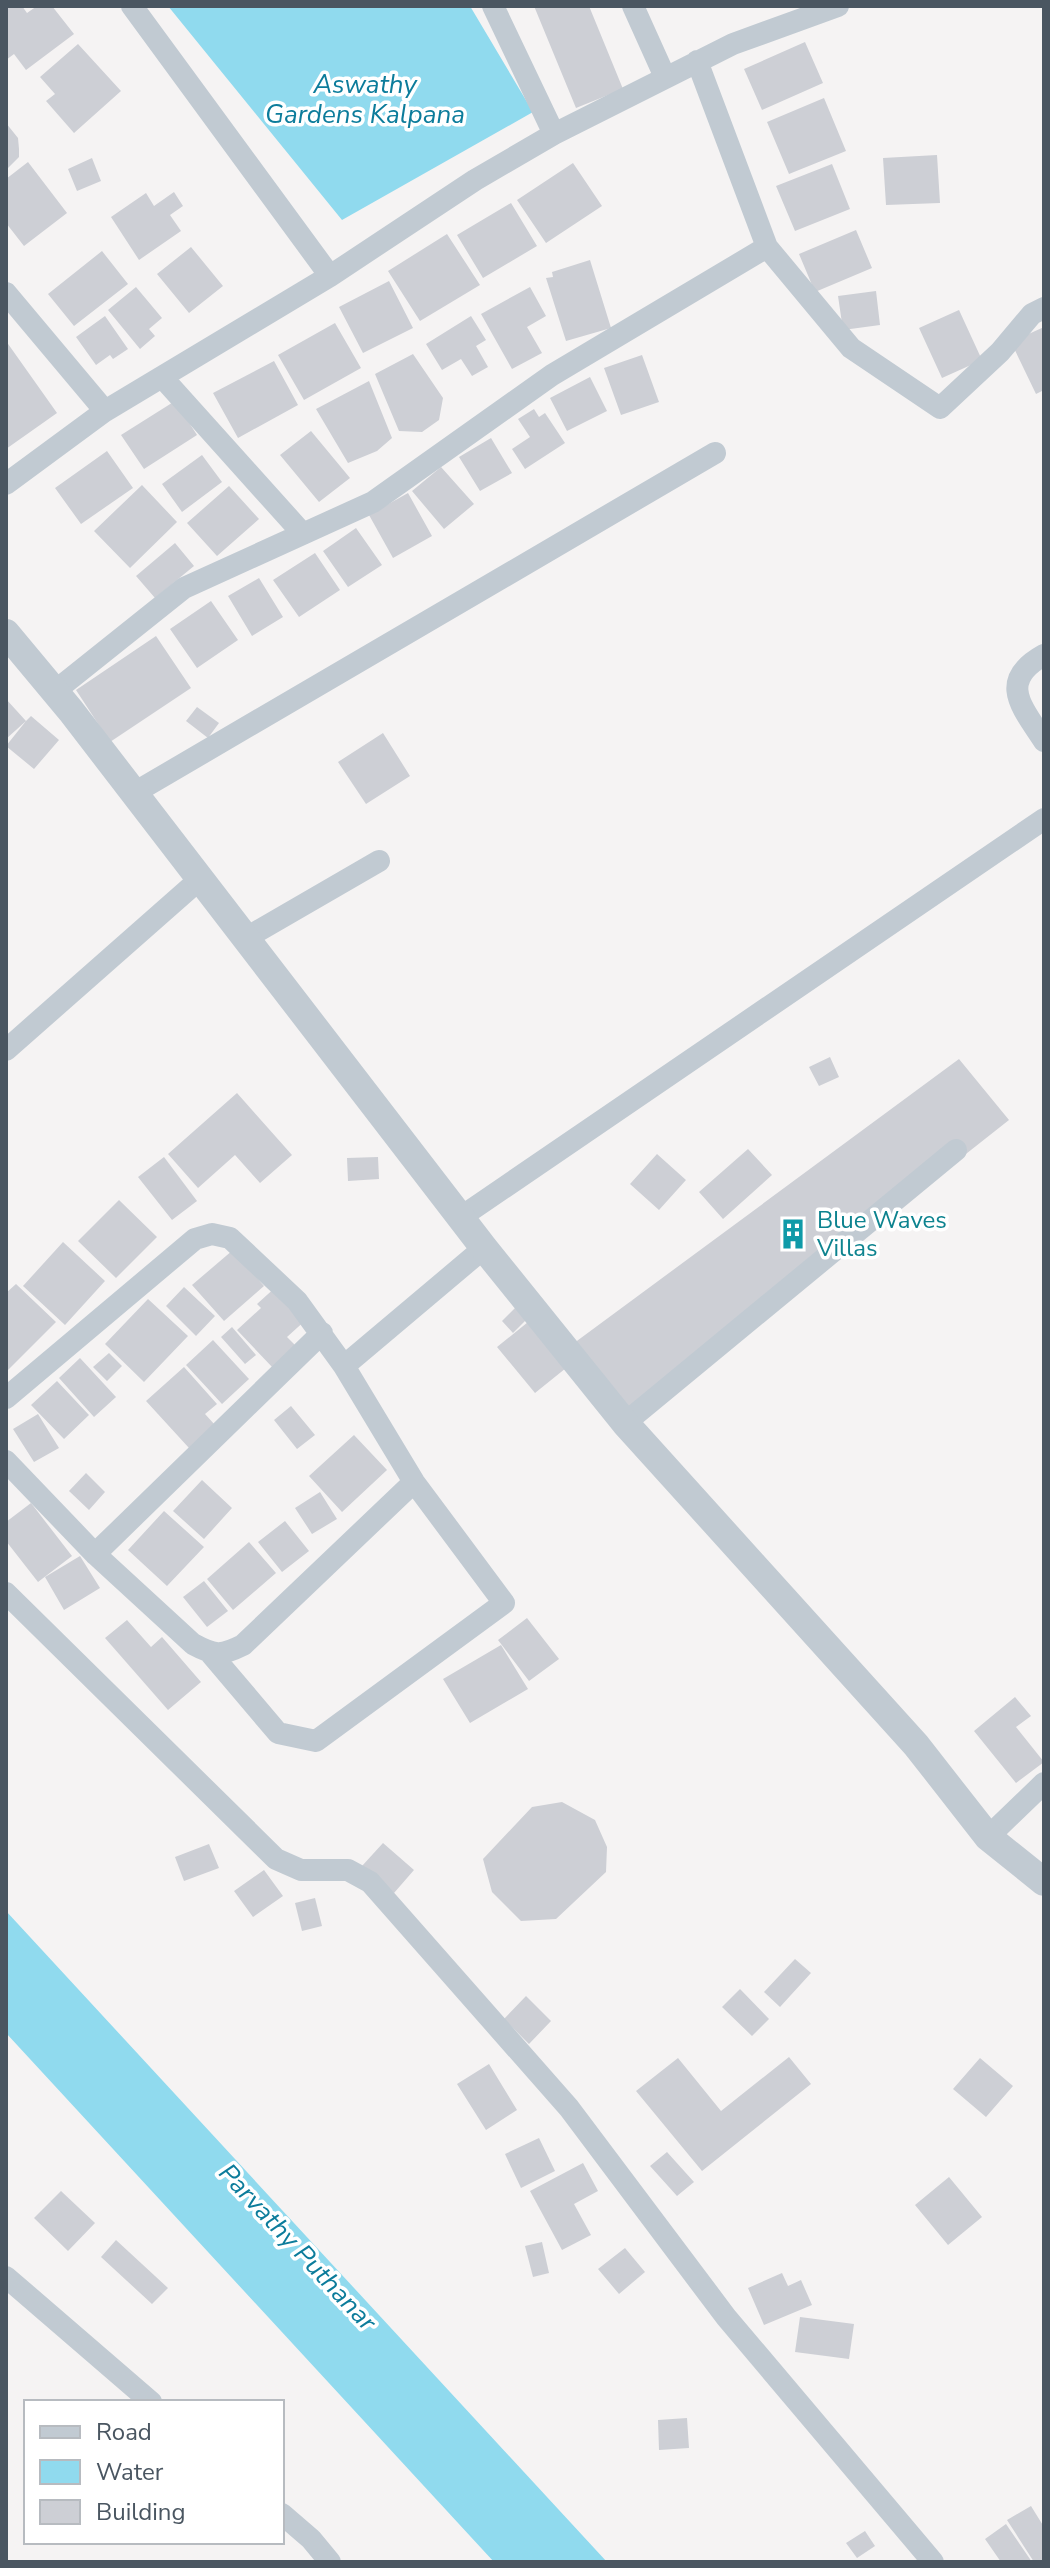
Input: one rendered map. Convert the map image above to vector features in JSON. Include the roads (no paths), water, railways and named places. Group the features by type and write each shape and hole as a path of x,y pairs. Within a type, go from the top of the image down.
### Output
{"street":[{"path":"132,6 330,276"},
{"path":"493,6 554,134"},
{"path":"633,6 665,77"},
{"path":"6,484 105,411 330,276 475,180 554,134 733,44 838,6"},
{"path":"697,61 767,247 851,348 940,408 1000,352 1032,314 1044,308"},
{"path":"55,691 184,588 373,502 552,375 767,247"},
{"path":"6,293 105,411"},
{"path":"162,377 303,534"},
{"path":"134,793 715,453"},
{"path":"6,633 55,691 484,1248 625,1423 916,1745 988,1837 1044,1882"},
{"path":"1044,655 1020,673 1016,688 1020,703 1044,741"},
{"path":"461,1217 1044,819"},
{"path":"246,938 379,861"},
{"path":"6,1050 200,879"},
{"path":"625,1423 956,1150"},
{"path":"6,1398 195,1239 212,1234 230,1238 297,1301 322,1333 414,1482 504,1603 316,1741 278,1733 211,1654 193,1644 95,1554 6,1461"},
{"path":"344,1366 484,1248"},
{"path":"95,1554 322,1333"},
{"path":"211,1654 227,1653 243,1645 414,1482"},
{"path":"6,1593 276,1859 301,1870 348,1870 370,1882 569,2108 726,2317 933,2562"},
{"path":"988,1837 1044,1783"},
{"path":"6,2277 149,2400"},
{"path":"284,2516 311,2539 330,2562"}],"water":[{"name":"Aswathy Gardens Kalpana","path":"168,6 470,6 533,112 342,220"},
{"name":"Parvathy Puthanar","path":"6,1911 607,2562 494,2562 6,2033"}],"place":[{"name":"Blue Waves Villas","path":"793,1234"}]}
